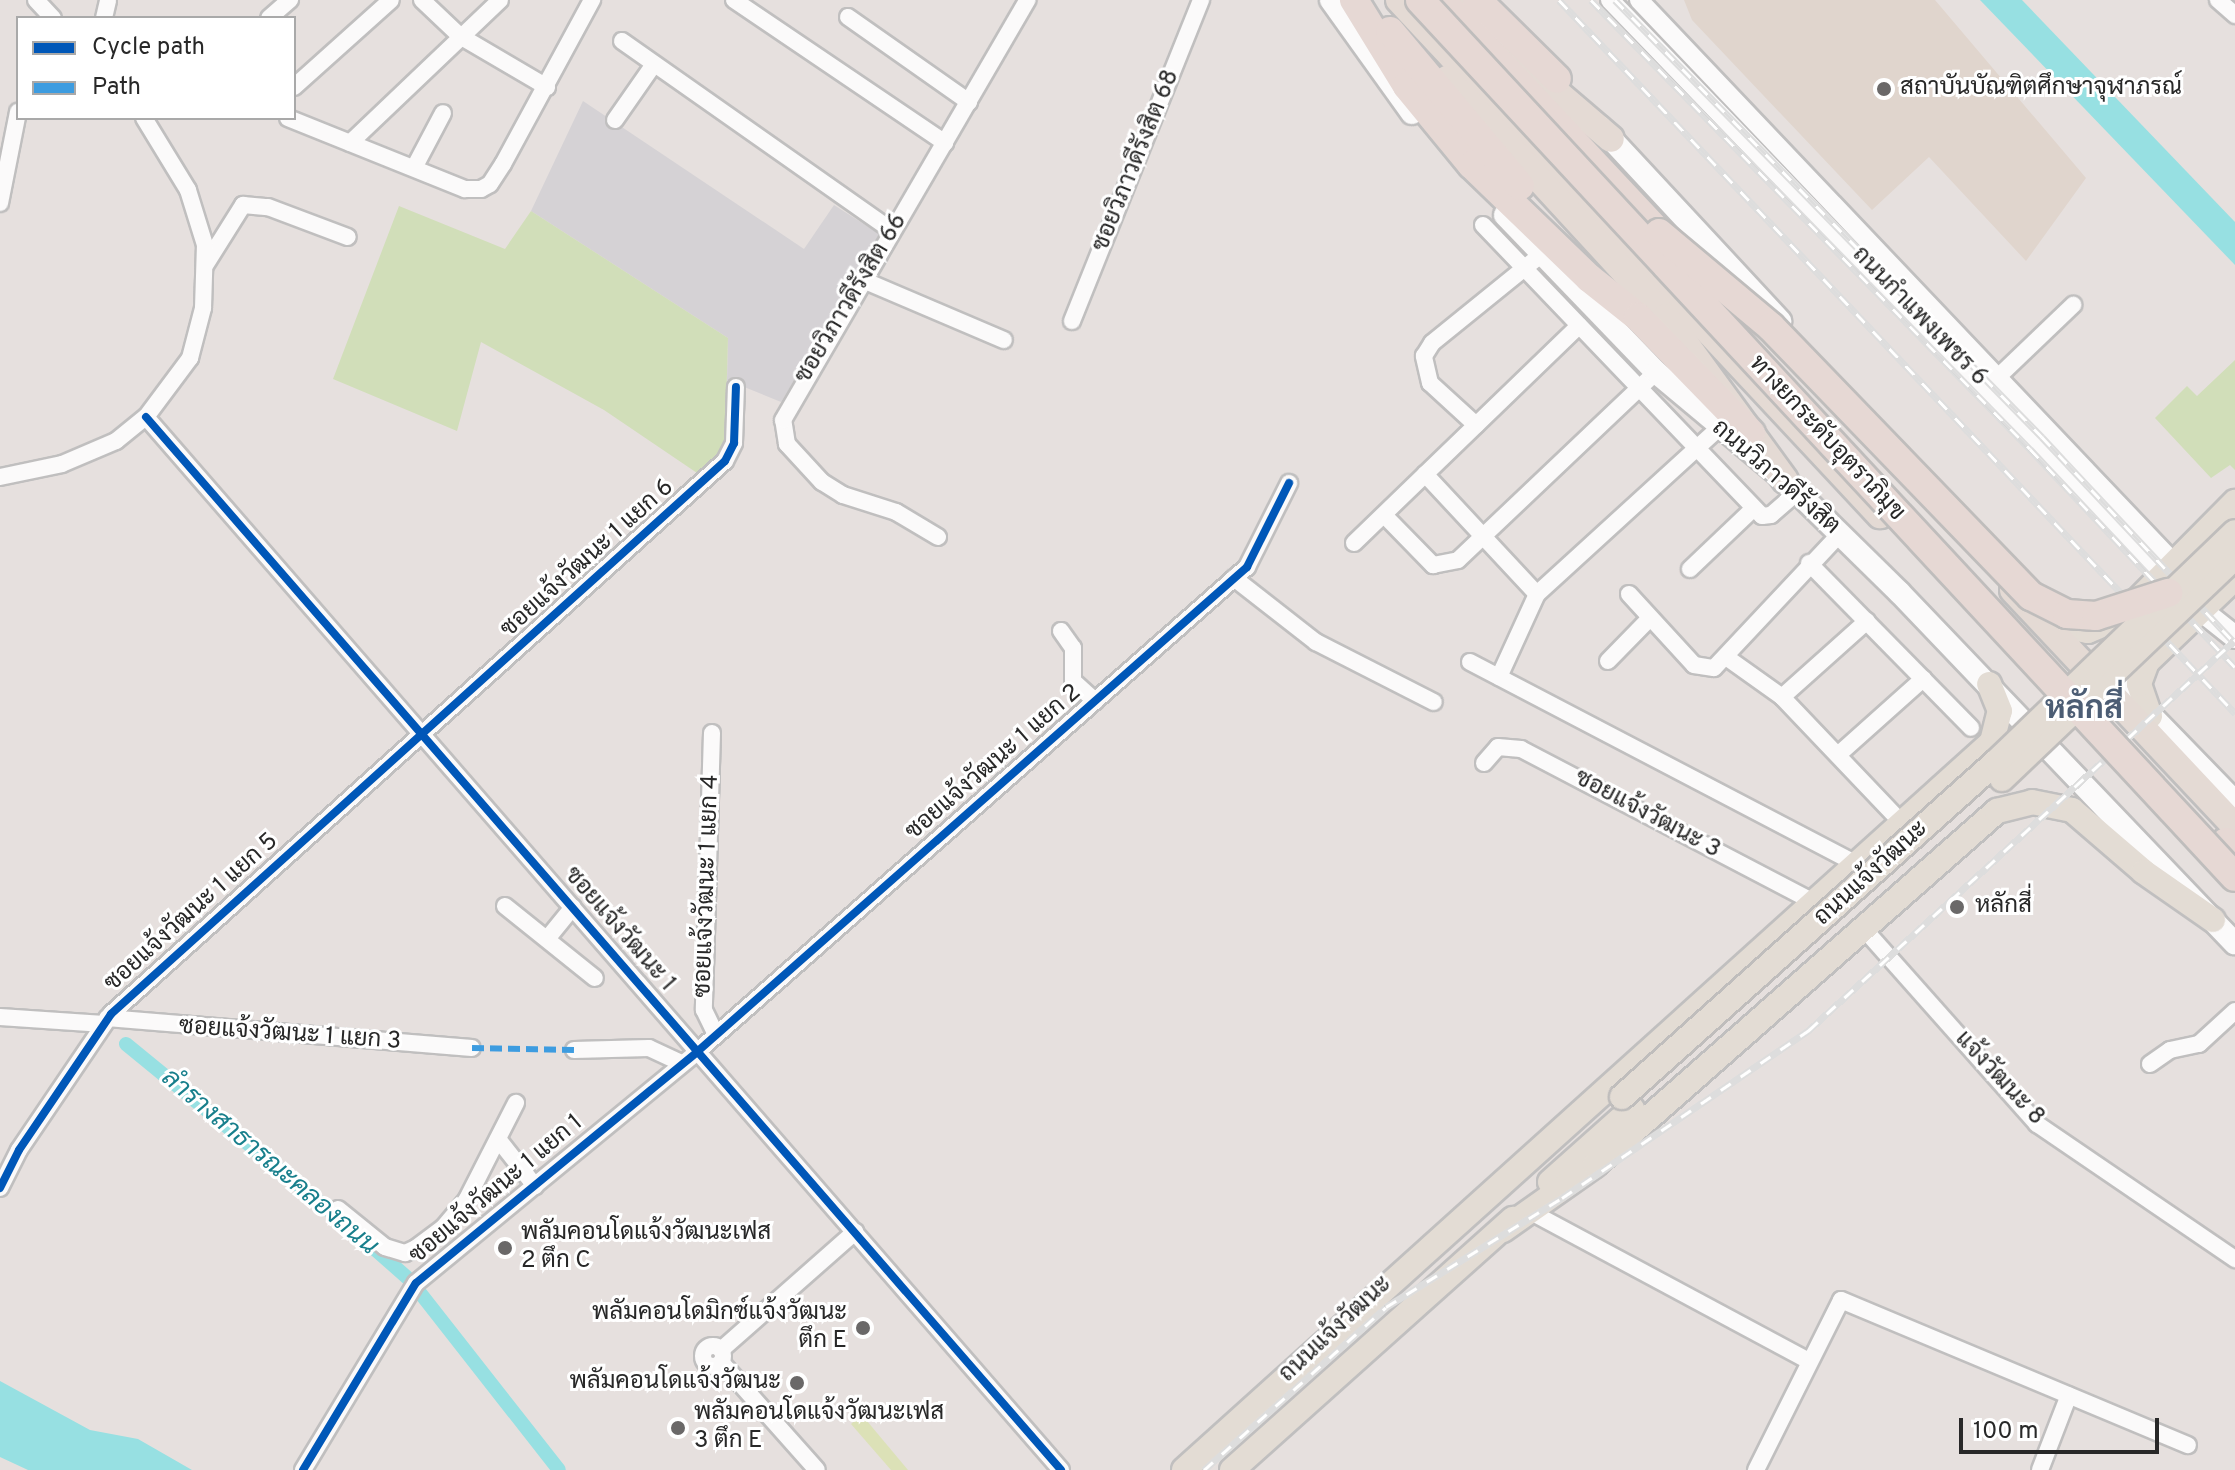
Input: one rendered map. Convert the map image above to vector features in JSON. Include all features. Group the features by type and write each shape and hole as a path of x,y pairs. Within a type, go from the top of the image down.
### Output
{"highway":[{"path":"1354,0 1407,86 1472,165 1589,278 1638,317"},
{"path":"1362,0 1498,163 1638,317 1751,433"},
{"path":"1380,0 1666,317 1791,486"},
{"name":"ถนนวิภาวดีรังสิต","path":"1399,0 1635,257 2235,889"},
{"name":"ทางยกระดับอุตราภิมุข","path":"1420,0 2235,877"},
{"name":"ทางยกระดับอุตราภิมุข","path":"1441,0 2235,853"},
{"path":"1461,0 2235,826"},
{"path":"1477,0 1557,79"},
{"path":"1510,53 1611,139"},
{"path":"1659,233 1771,327 2031,596 2067,614 2096,616 2168,576"}],"main road":[{"name":"ถนนวิภาวดีรังสิต","path":"1331,0 1433,140 1542,254 1656,372 1718,429 1791,486 1840,534 1989,684 2235,943"},
{"path":"1494,0 1557,79 1611,139 2065,627 2235,802"},
{"name":"ถนนแจ้งวัฒนะ","path":"1232,1470 1503,1230 1627,1103 1997,761 2168,576 2208,527 2235,502"},
{"path":"2208,527 2205,550 2212,563 2235,572"},
{"name":"ถนนแจ้งวัฒนะ","path":"2065,627 2088,631 2111,622 2168,576 2235,532"},
{"name":"ถนนแจ้งวัฒนะ","path":"1491,1195 1539,1167 1627,1103 2009,773 2235,557"},
{"name":"ถนนกำแพงเพชร 6","path":"2168,576 2231,634"},
{"path":"2150,716 2139,684 2142,672 2235,578"},
{"name":"ถนนแจ้งวัฒนะ","path":"1184,1470 1392,1278 1491,1195 1992,742 1999,726 2000,711 1989,684"},
{"path":"1968,764 1983,763 2001,775 2006,790 1997,811"},
{"name":"ถนนแจ้งวัฒนะ","path":"1503,1230 1533,1213 1606,1156 1997,811 2032,802 2072,810 2144,872 2213,920"}],"street":[{"path":"271,16 290,0"},
{"path":"296,85 391,0"},
{"path":"422,0 460,36 547,87"},
{"path":"350,143 500,0"},
{"path":"293,120 465,189 490,184 547,87 592,0"},
{"path":"734,0 945,143"},
{"name":"ซอยวิภาวดีรังสิต 66","path":"938,537 896,512 843,495 822,482 782,434 792,398 1027,0"},
{"name":"ซอยวิภาวดีรังสิต 68","path":"1072,321 1201,0"},
{"name":"ถนนกำแพงเพชร 6","path":"1610,0 2168,576"},
{"name":"ถนนกำแพงเพชร 6","path":"1639,0 1999,376 2168,576"},
{"path":"2218,0 2235,15"},
{"path":"848,17 969,102"},
{"path":"622,41 892,231"},
{"path":"615,120 654,64"},
{"path":"1693,84 1707,70"},
{"path":"414,168 443,113"},
{"path":"0,203 16,120"},
{"path":"0,496 3,477 86,457 146,417 190,358 203,308 205,245 188,190 150,120"},
{"path":"206,264 243,205 268,207 348,237"},
{"path":"1483,225 1754,508 1766,518 1791,486"},
{"path":"1476,425 1430,383 1424,356 1432,343 1542,254"},
{"path":"863,280 1004,340"},
{"path":"1999,376 2073,305"},
{"path":"1354,543 1579,326"},
{"path":"1385,516 1433,565 1458,560 1656,372"},
{"name":"ซอยแจ้งวัฒนะ 1 แยก 6","path":"420,737 725,461 734,443 736,387"},
{"name":"ซอยแจ้งวัฒนะ 1","path":"146,417 420,737 573,907 1061,1470"},
{"path":"1499,677 1537,594 1718,429"},
{"path":"1425,474 1537,594"},
{"name":"ซอยแจ้งวัฒนะ 1 แยก 2","path":"698,1051 1234,578 1255,557 1289,483"},
{"path":"1690,569 1754,508"},
{"path":"1629,594 1694,665 1714,668 1809,563 1840,534"},
{"path":"1809,563 1971,728"},
{"path":"1234,578 1316,642 1434,702"},
{"path":"1608,661 1650,618"},
{"path":"1782,697 1867,621"},
{"path":"1061,631 1073,648 1073,681 1095,701"},
{"path":"1726,657 1782,697 1902,823"},
{"path":"1470,662 1857,864"},
{"path":"1839,754 1923,679"},
{"name":"ซอยแจ้งวัฒนะ 1 แยก 4","path":"712,733 704,1010 716,1035"},
{"name":"ซอยแจ้งวัฒนะ 1 แยก 5","path":"0,1188 19,1150 106,1021 168,958 420,737"},
{"name":"ซอยแจ้งวัฒนะ 3","path":"1484,763 1498,747 1521,749 1814,902"},
{"path":"505,906 595,978"},
{"path":"547,939 573,907"},
{"name":"แจ้งวัฒนะ 8","path":"1864,929 2037,1124 2235,1259"},
{"path":"2150,1064 2170,1050 2199,1044 2235,1011"},
{"name":"ซอยแจ้งวัฒนะ 1 แยก 3","path":"0,1017 106,1021 472,1048"},
{"path":"574,1050 649,1048 681,1063"},
{"name":"ซอยแจ้งวัฒนะ 1 แยก 1","path":"303,1470 416,1283 698,1051"},
{"path":"338,1209 385,1247 405,1253 416,1248 455,1216 516,1103"},
{"path":"498,1139 535,1186"},
{"path":"1533,1213 1809,1361"},
{"path":"817,1470 721,1356 855,1232"},
{"path":"1756,1470 1834,1307 1844,1301 2188,1445"},
{"path":"2040,1470 2069,1395"}],"shaded area":[{"name":"สถาบันบัณฑิตศึกษาจุฬาภรณ์","path":"1684,0 1935,0 2086,178 2026,261 1929,157 1872,210 1692,20"},
{"path":"583,101 804,249 834,205 881,235 781,402 727,380 728,338 531,211"}],"green space":[{"path":"399,206 505,249 531,211 728,338 725,445 700,475 604,410 481,342 457,431 333,379"},
{"path":"2235,360 2235,470 2230,465 2211,478 2155,418 2187,386 2197,396"},
{"path":"861,1415 908,1470 891,1470 851,1424"}],"water":[{"path":"1980,0 2022,0 2235,222 2235,265"},
{"path":"0,1381 90,1430 138,1439 192,1470 28,1470 0,1457"}],"waterway":[{"name":"ลำรางสาธารณะคลองถนน","path":"126,1044 345,1223"},
{"name":"ลำรางสาธารณะคลองถนน","path":"361,1237 410,1280 559,1470"}],"railway":[{"path":"1559,0 2235,713"},
{"path":"1591,0 2030,449 2235,667"},
{"path":"1615,0 2042,437 2235,643"},
{"path":"1204,1470 1386,1307 1562,1198 1809,1030 2235,640"}],"marked path":[{"path":"472,1048 574,1050"}],"cycle path":[{"path":"0,1188 19,1150 111,1014 725,461 734,443 736,387"},
{"path":"146,417 1061,1470"},
{"path":"303,1470 416,1283 698,1051 1247,567 1289,483"}],"place":[{"name":"สถาบันบัณฑิตศึกษาจุฬาภรณ์","path":"1884,89"},
{"name":"หลักสี่","path":"1957,907"},
{"name":"พลัมคอนโดแจ้งวัฒนะเฟส 2 ตึก C","path":"505,1248"},
{"name":"พลัมคอนโดมิกซ์แจ้งวัฒนะ ตึก E","path":"863,1328"},
{"name":"พลัมคอนโดแจ้งวัฒนะ","path":"797,1383"},
{"name":"พลัมคอนโดแจ้งวัฒนะเฟส 3 ตึก E","path":"678,1428"}],"district":[{"name":"หลักสี่","path":"2084,710"}]}
